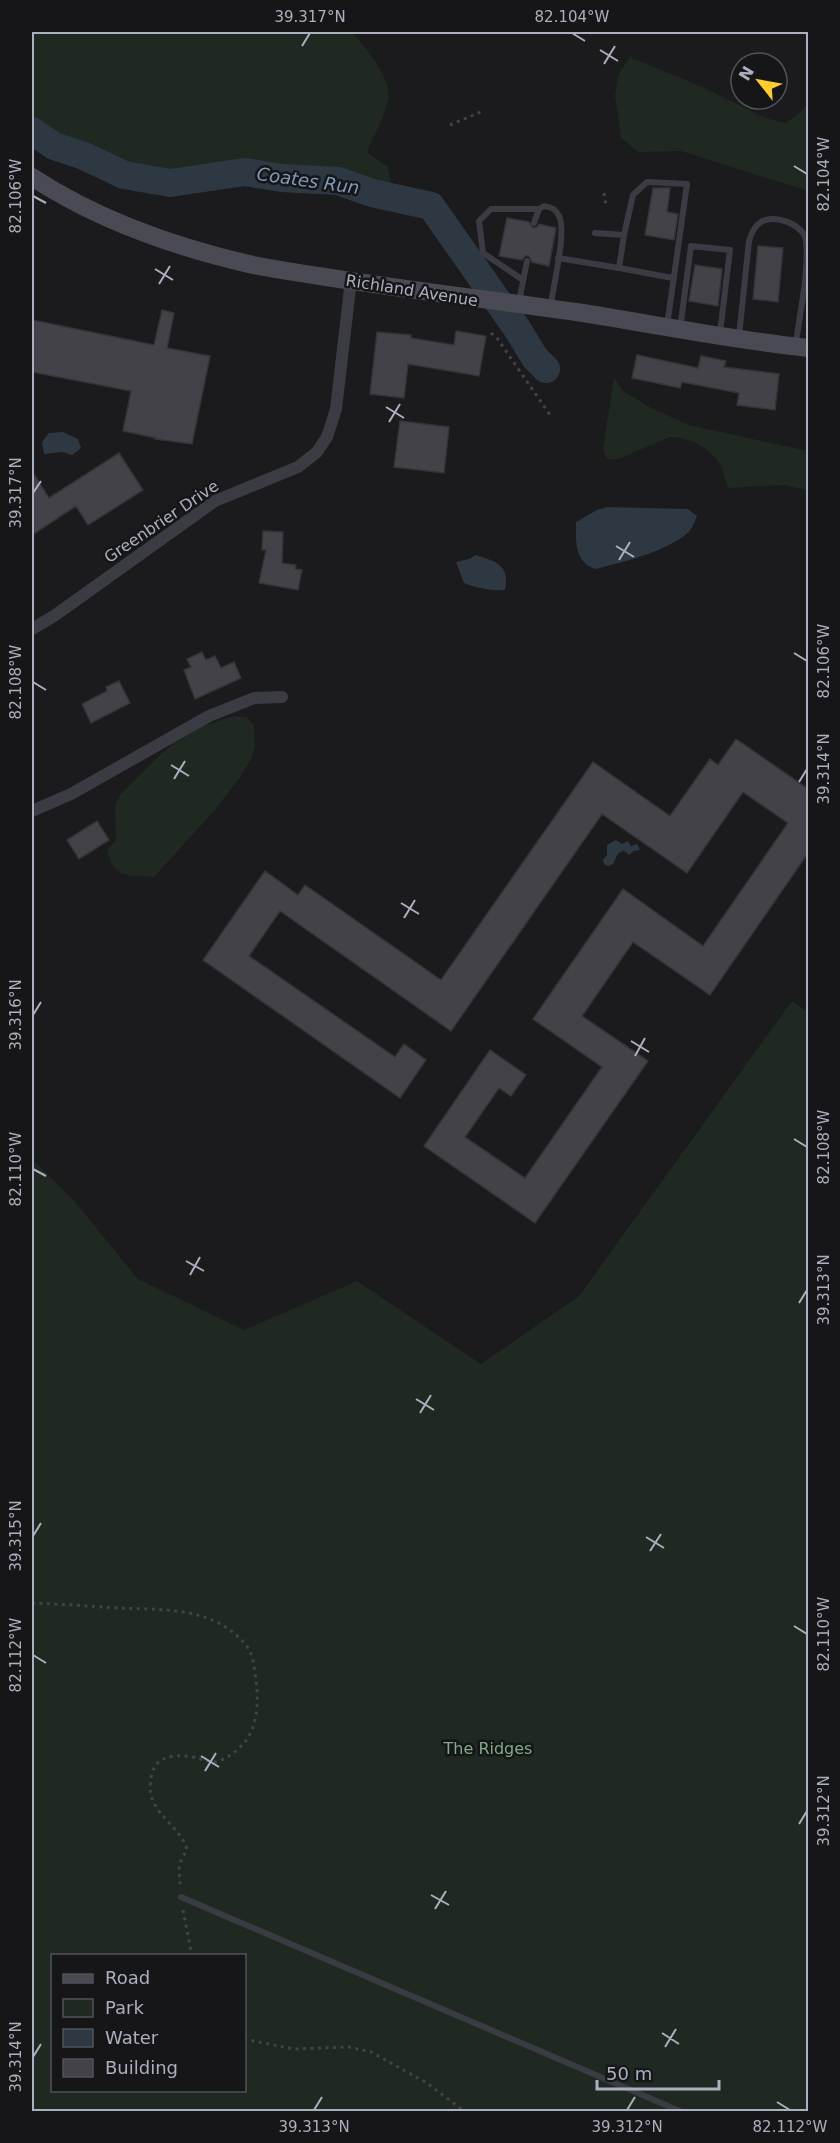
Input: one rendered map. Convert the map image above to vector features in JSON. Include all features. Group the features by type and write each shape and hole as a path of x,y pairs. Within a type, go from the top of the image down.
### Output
{"main road":[{"name":"Richland Avenue","path":"32,177 87,210 152,237 220,258 739,340 802,347"}],"street":[{"name":"Greenbrier Drive","path":"32,629 54,616 215,501 298,467 317,452 327,437 336,409 351,280"},
{"path":"32,811 71,794 209,716 254,698 282,697"}],"lane":[{"path":"620,268 624,235 633,195 647,182 687,184 673,278 673,328"},
{"path":"523,280 483,253 479,221 491,209 539,209 544,206 553,208 560,216 562,232 550,309"},
{"path":"534,223 539,209"},
{"path":"739,340 749,241 752,232 761,222 771,218 787,221 801,230 806,237 802,347"},
{"path":"595,233 624,235"},
{"path":"673,328 691,246 730,250 720,337"},
{"path":"558,258 673,278"},
{"path":"519,305 527,261"},
{"path":"181,1897 682,2112"}],"path":[{"path":"450,125 483,111"},
{"path":"604,193 606,205"},
{"path":"491,333 497,338 552,418"},
{"path":"32,1603 178,1610 208,1618 235,1633 247,1645 253,1660 258,1708 254,1725 246,1740 236,1751 214,1762 183,1756 166,1757 156,1763 152,1774 152,1799 165,1820 183,1839 186,1849 179,1865 181,1897 192,1954"},
{"path":"246,2039 294,2049 349,2047 371,2052 427,2083 465,2112"}],"green space":[{"path":"32,32 352,32 377,64 386,83 388,100 367,152 388,167 392,188 379,205 360,198 343,185 311,185 261,174 230,176 179,188 152,187 115,176 33,142"},
{"path":"630,57 729,100 729,111 751,111 765,118 786,123 803,110 808,102 808,191 681,151 638,152 621,138 615,96 618,75"},
{"path":"614,377 623,391 651,408 689,425 808,451 808,490 784,485 729,488 722,468 711,453 685,439 670,437 618,459 607,459 603,449"},
{"path":"234,716 246,717 254,725 255,747 241,776 214,811 154,877 130,876 118,871 107,850 116,840 115,805 120,795 162,753 181,738 201,727"},
{"name":"The Ridges","path":"792,1001 808,1012 808,2111 32,2111 32,1159 75,1202 138,1279 244,1330 357,1281 481,1364 579,1296"}],"water":[{"path":"63,432 78,439 81,448 72,455 62,452 44,454 42,442 49,433"},
{"path":"607,507 688,509 697,516 689,532 674,542 641,556 595,569 588,566 580,556 576,544 576,522"},
{"path":"476,555 496,563 504,570 505,590 484,589 464,583 456,562"},
{"path":"616,840 622,844 628,841 631,846 637,844 640,850 629,855 624,851 621,852 613,864 608,866 603,860 607,855 607,845"}],"building":[{"path":"653,188 670,188 667,212 678,214 674,240 645,235"},
{"path":"507,218 529,222 533,228 539,224 556,228 549,266 532,262 529,256 525,256 522,260 499,256"},
{"path":"758,246 783,248 778,302 753,299"},
{"path":"695,265 722,269 718,306 689,301"},
{"path":"162,310 174,313 167,348 210,356 192,444 155,439 123,431 131,391 32,372 32,320 154,345"},
{"path":"456,331 486,336 479,376 408,364 404,398 370,394 377,332 411,335 411,338 454,345"},
{"path":"637,355 698,368 701,356 726,361 724,367 779,374 775,410 737,405 739,393 682,382 680,388 632,378"},
{"path":"400,421 449,427 444,473 394,467"},
{"path":"119,453 143,490 88,525 76,506 32,535 32,471 49,498"},
{"path":"263,531 283,532 282,563 296,565 295,569 302,570 298,590 259,583 266,550 262,550"},
{"path":"202,652 206,660 215,656 221,668 234,662 241,678 195,699 184,670 191,667 187,659"},
{"path":"119,681 130,703 91,723 82,704 107,691 106,687"},
{"path":"736,739 808,789 808,853 710,995 633,942 582,1016 648,1061 535,1223 424,1146 490,1050 526,1075 511,1096 499,1088 465,1137 525,1178 602,1067 533,1019 623,889 703,946 788,823 743,792 687,873 602,814 451,1031 280,911 249,956 395,1057 404,1044 426,1060 400,1098 203,960 265,871 298,895 305,885 441,980 593,762 670,816 710,759 718,765"},
{"path":"97,821 109,840 79,859 67,840"}],"waterway":[{"name":"Coates Run","path":"32,131 54,146 84,156 124,175 170,183 245,172 282,178 338,181 372,193 431,206 535,358 546,369"}]}
